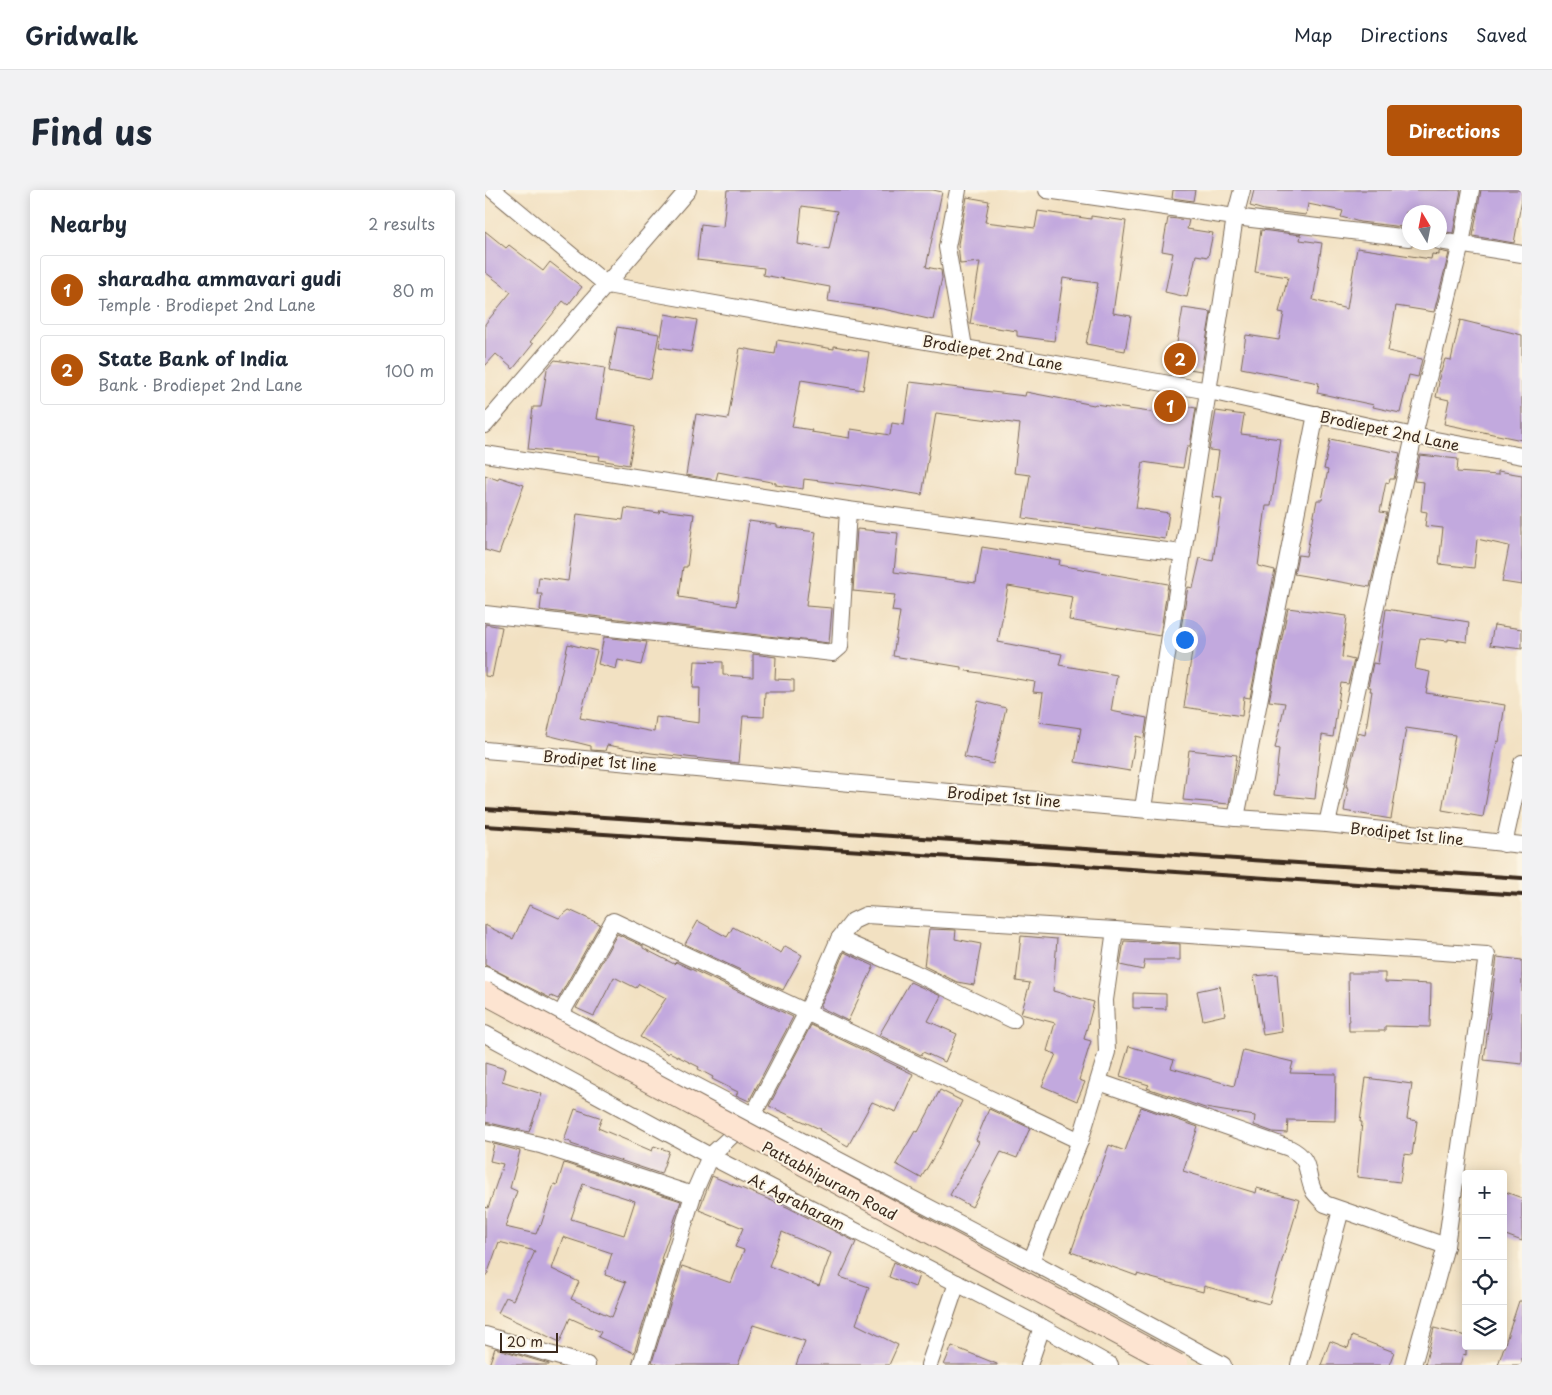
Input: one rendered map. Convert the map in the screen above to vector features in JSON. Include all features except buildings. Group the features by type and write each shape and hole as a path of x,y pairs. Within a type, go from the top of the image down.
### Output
{"street":[{"name":"Brodiepet 2nd Lane","path":"493,190 607,285 1209,391 1414,436 1522,456"},
{"path":"488,416 607,285 688,190"},
{"path":"958,190 947,247 963,347"},
{"path":"1047,190 1235,217 1402,237"},
{"path":"1143,808 1235,217 1242,190"},
{"path":"1327,824 1414,436 1461,244 1471,190"},
{"path":"1447,242 1522,254"},
{"path":"1236,818 1316,414"},
{"path":"485,454 848,510 1182,552"},
{"path":"485,614 833,653 840,647 848,510"},
{"name":"Brodipet 1st line","path":"485,750 1143,808 1236,818 1327,824 1522,845"},
{"path":"1504,844 1522,763"},
{"path":"641,1365 693,1195 710,1156 752,1117 807,1012 839,939 853,921 866,915 1487,955 1446,1246 1413,1365"},
{"path":"561,1014 613,920 1080,1141"},
{"path":"1031,1261 1080,1141 1107,1052 1105,1000 1115,930"},
{"path":"839,939 1013,1020"},
{"path":"485,975 752,1117 1031,1261 1223,1365"},
{"name":"Pattabhipuram Road","path":"485,993 1177,1365"},
{"name":"Pattabhipuram Road","path":"485,1007 1149,1365"},
{"name":"At Agraharam","path":"485,1034 710,1156 957,1283 1110,1365"},
{"path":"1099,1082 1289,1148 1299,1153 1305,1160 1315,1194 1325,1204 1446,1246"},
{"path":"485,1132 540,1145 693,1195"},
{"path":"1299,1365 1341,1210"},
{"path":"929,1365 957,1283"},
{"path":"1029,1365 1042,1328"},
{"path":"485,1335 587,1365"}],"railway":[{"path":"485,809 1522,878"},
{"path":"485,826 1522,895"}],"place":[{"name":"State Bank of India","path":"1180,359"},
{"name":"sharadha ammavari gudi","path":"1170,406"}]}
